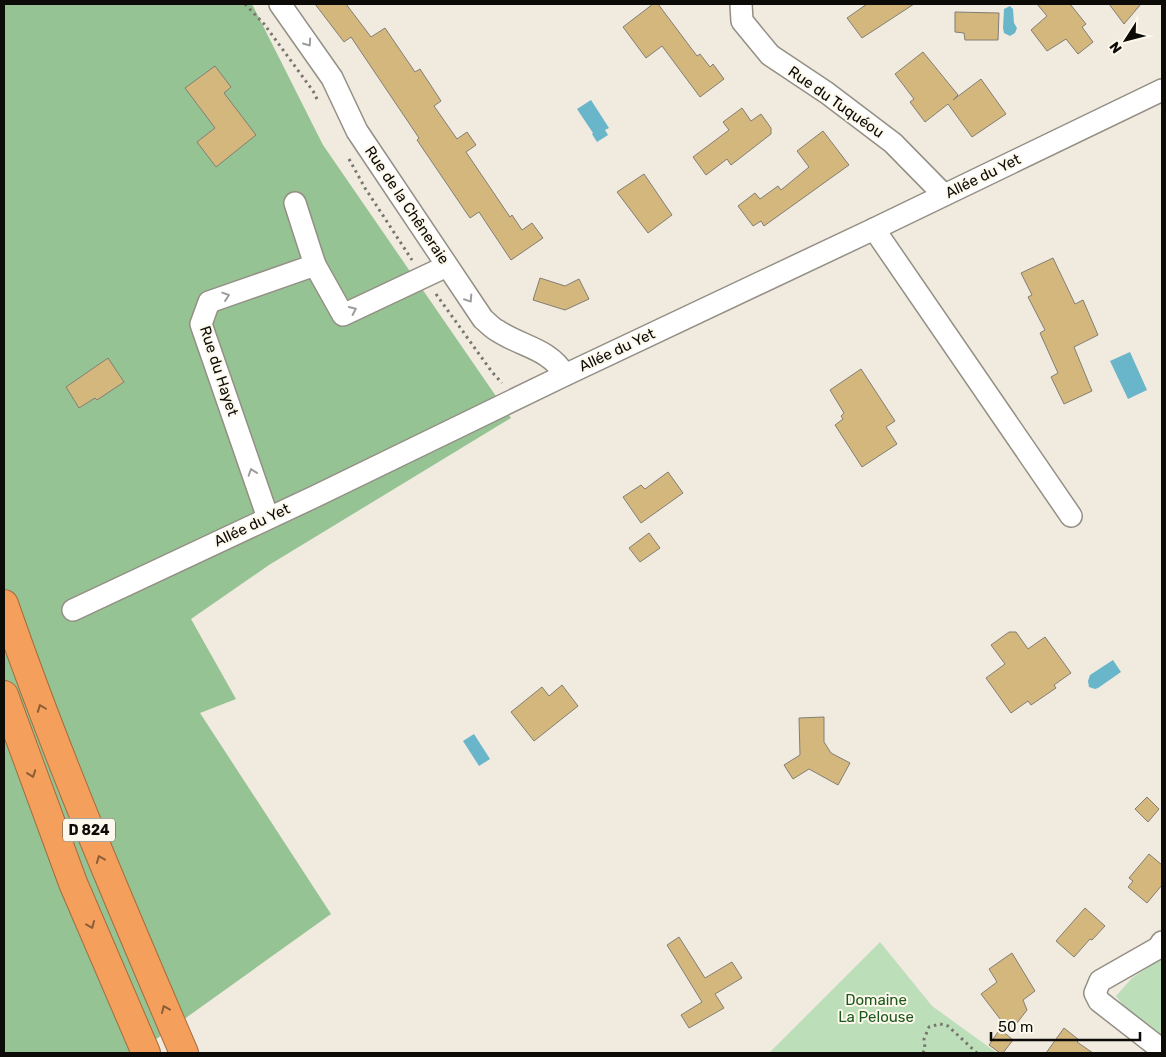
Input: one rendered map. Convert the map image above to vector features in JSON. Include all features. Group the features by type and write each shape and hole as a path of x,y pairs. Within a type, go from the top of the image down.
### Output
{"highway":[{"name":"D 824","path":"4,604 32,687 103,865 184,1053"},
{"name":"D 824","path":"4,695 73,884 146,1053"}],"street":[{"name":"Rue de la Chêneraie","path":"280,4 332,78 357,131 482,319 499,332 531,346 558,363 565,375"},
{"name":"Rue du Tuquéou","path":"741,4 742,21 770,56 827,94 893,142 944,195"},
{"name":"Allée du Yet","path":"72,610 1162,90"},
{"path":"295,203 315,265 343,314 447,266"},
{"path":"874,229 1070,516"},
{"name":"Rue du Hayet","path":"268,518 201,324 209,302 315,265"},
{"path":"1162,942 1158,948 1100,981 1095,992 1099,1001 1162,1050"}],"path":[{"path":"923,1053 925,1048 924,1039 929,1027 940,1024 948,1026 977,1053"}],"green space":[{"path":"4,4 252,4 323,145 511,418 269,565 191,619 236,699 200,713 331,914 148,1045 148,1053 4,1053"},
{"name":"Domaine La Pelouse","path":"880,942 932,1006 997,1053 769,1053"},
{"path":"1162,958 1162,1036 1128,1011 1116,996 1132,978"}],"water":[{"path":"1010,6 1013,9 1014,23 1017,28 1015,33 1010,36 1004,33 1003,28 1004,9"},
{"path":"591,100 609,128 605,130 608,135 597,142 577,109"},
{"path":"1130,352 1147,390 1128,399 1110,361"},
{"path":"1113,660 1121,672 1098,688 1089,687 1090,675"},
{"path":"474,734 490,759 479,766 463,741"}],"building":[{"path":"315,4 346,4 371,37 385,28 415,72 420,69 441,101 434,106 457,139 467,132 476,145 466,152 510,217 512,215 522,230 532,223 543,238 511,260 479,212 470,218 351,37 344,42"},
{"path":"653,4 658,4 697,56 700,54 710,67 713,64 724,79 700,97 662,46 646,58 623,27"},
{"path":"867,4 914,4 862,38 847,18"},
{"path":"1037,4 1070,4 1086,24 1082,27 1093,42 1078,54 1066,39 1047,51 1031,30 1047,16"},
{"path":"1109,4 1141,4 1124,24"},
{"path":"955,12 999,13 998,40 965,40 964,33 955,32"},
{"path":"923,52 958,95 953,100 981,79 1006,114 972,137 948,104 925,122 910,102 914,99 895,74"},
{"path":"215,66 231,87 224,93 256,135 216,167 197,142 215,128 185,88"},
{"path":"742,108 751,121 761,114 771,128 771,134 731,165 727,159 706,175 693,157 729,130 723,122"},
{"path":"823,131 849,165 764,226 761,221 753,226 738,206 755,193 760,199 778,186 781,190 809,167 797,151"},
{"path":"644,174 672,215 648,233 617,192"},
{"path":"1053,258 1075,304 1083,300 1098,335 1074,347 1092,391 1064,404 1051,377 1058,373 1040,333 1045,330 1028,297 1032,295 1021,273"},
{"path":"540,278 565,286 579,279 589,299 565,310 533,300"},
{"path":"108,358 124,382 97,400 95,398 79,408 66,387"},
{"path":"861,369 895,421 886,427 897,444 862,467 835,425 843,419 841,416 844,413 830,390"},
{"path":"668,472 683,493 641,523 623,497 641,485 645,489"},
{"path":"649,533 660,548 640,562 629,548"},
{"path":"1009,632 1016,632 1028,649 1045,637 1071,673 1054,685 1056,688 1031,705 1028,701 1011,713 986,678 1005,664 991,645"},
{"path":"562,685 578,706 534,741 511,712 542,687 549,696"},
{"path":"824,717 824,742 831,753 850,763 838,785 809,769 793,779 784,765 800,755 799,718"},
{"path":"1147,797 1159,809 1148,822 1135,809"},
{"path":"1149,854 1162,865 1162,885 1147,903 1128,887 1133,881 1129,878"},
{"path":"1085,908 1105,926 1074,957 1056,941"},
{"path":"679,937 705,978 732,962 742,978 715,994 724,1008 689,1028 681,1015 702,1002 667,945"},
{"path":"1012,953 1035,991 1023,1000 1027,1010 1010,1032 981,994 997,982 989,969"},
{"path":"1064,1028 1079,1040 1077,1042 1093,1053 1046,1053"},
{"path":"1000,1029 1013,1040 1003,1053 989,1045"}]}
